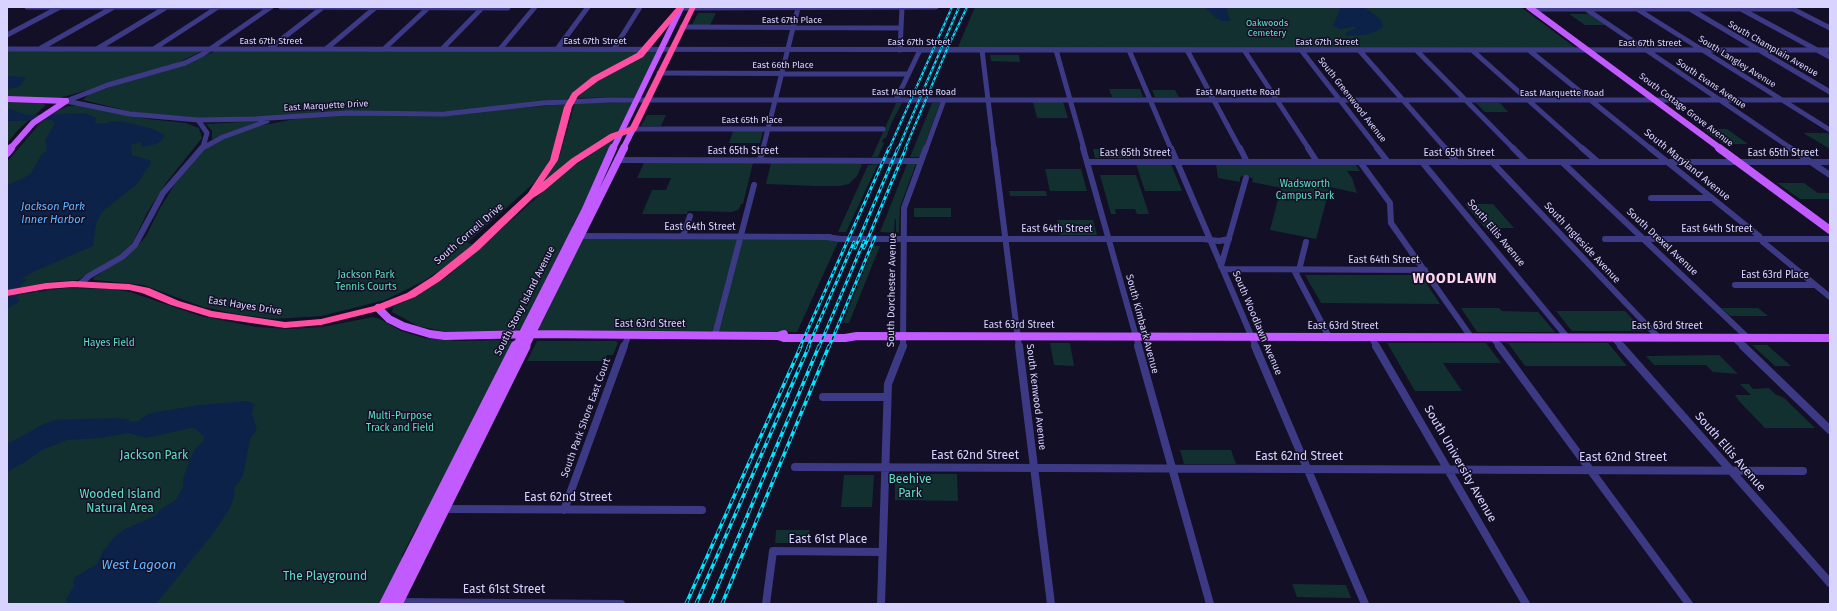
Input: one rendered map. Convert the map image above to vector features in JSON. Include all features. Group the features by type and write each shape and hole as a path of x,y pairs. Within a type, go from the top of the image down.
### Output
{"highway":[{"name":"South Cornell Drive","path":"530,196 554,160 571,101 588,84 631,61 646,49 681,7"},
{"name":"South Stony Island Avenue","path":"633,128 693,7"},
{"name":"South Cornell Drive","path":"378,308 411,295 451,268 530,196 590,150 621,131 633,128"},
{"name":"East Hayes Drive","path":"7,292 28,288 80,284 138,288 175,303 210,314 285,325 321,322 378,308"}],"main road":[{"name":"South Stony Island Avenue","path":"576,236 621,131 682,9 681,7"},
{"name":"South Cottage Grove Avenue","path":"1530,8 1830,230"},
{"name":"East Marquette Drive","path":"7,99 66,102"},
{"path":"7,153 33,123 46,112 66,102"},
{"name":"South Stony Island Avenue","path":"391,603 576,236 633,128"},
{"path":"378,308 389,318 403,326 430,334 462,337 527,334"},
{"name":"East 63rd Street","path":"527,334 715,335 778,336 784,338 850,338 857,336 1830,338"}],"street":[{"path":"27,7 271,7"},
{"path":"7,36 61,7"},
{"path":"40,49 114,7"},
{"path":"96,49 166,7"},
{"path":"154,49 218,7"},
{"path":"66,102 118,82 174,68 211,49 271,7"},
{"path":"281,7 508,8"},
{"path":"269,49 323,7"},
{"path":"326,49 376,7"},
{"path":"384,49 429,7"},
{"path":"442,49 482,7"},
{"path":"500,49 535,7"},
{"path":"557,49 588,7"},
{"path":"614,49 640,7"},
{"path":"681,7 936,7"},
{"path":"760,160 798,8"},
{"path":"900,50 902,8"},
{"path":"1530,8 1791,8 1830,28"},
{"name":"South Evans Avenue","path":"1584,8 1830,175"},
{"name":"South Langley Avenue","path":"1636,8 1830,130"},
{"name":"South Champlain Avenue","path":"1688,8 1830,92"},
{"path":"1739,8 1830,57"},
{"name":"East 67th Place","path":"682,27 901,28"},
{"name":"East 67th Street","path":"7,49 1830,50"},
{"path":"896,100 920,50"},
{"name":"South Kenwood Avenue","path":"982,50 1051,604"},
{"name":"South Kimbark Avenue","path":"1056,50 1088,162 1171,469 1210,604"},
{"name":"South Woodlawn Avenue","path":"1129,50 1365,604"},
{"path":"1187,50 1247,162"},
{"path":"1244,50 1317,162"},
{"name":"South Greenwood Avenue","path":"1301,50 1388,162"},
{"path":"1359,50 1457,162"},
{"path":"1416,50 1527,162"},
{"path":"1473,51 1598,162"},
{"name":"South Maryland Avenue","path":"1530,51 1712,198 1830,297"},
{"name":"East 66th Place","path":"659,73 908,74"},
{"name":"East Marquette Drive","path":"66,102 130,114 198,120 273,118 347,113 455,113 571,101 646,100"},
{"name":"East Marquette Road","path":"646,100 1830,100"},
{"name":"South Dorchester Avenue","path":"881,604 887,397 889,380 903,349 904,336 904,208 944,100"},
{"path":"80,284 89,276 122,257 135,245 164,194 188,161 203,147 231,134 273,118"},
{"path":"198,120 207,133 203,147"},
{"name":"East 65th Place","path":"633,128 883,129"},
{"name":"East 65th Street","path":"617,160 921,161"},
{"name":"East 65th Street","path":"1088,162 1830,162"},
{"path":"1360,162 1390,203 1391,223 1471,337"},
{"name":"South Ellis Avenue","path":"1422,162 1567,337"},
{"name":"South Ingleside Avenue","path":"1492,162 1658,338"},
{"name":"South Drexel Avenue","path":"1562,162 1748,338"},
{"path":"1222,268 1246,178"},
{"path":"715,335 754,185"},
{"path":"1652,198 1712,198"},
{"path":"683,236 690,216"},
{"name":"East 64th Street","path":"576,236 827,237 840,239 1006,238 1219,241 1229,239"},
{"name":"East 64th Street","path":"1605,239 1830,239"},
{"path":"1306,242 1297,270 1329,337"},
{"name":"East 64th Street","path":"1222,268 1297,270 1425,270"},
{"name":"East 63rd Place","path":"1735,285 1815,285"},
{"name":"South Park Shore East Court","path":"564,510 629,334"},
{"name":"South University Avenue","path":"1371,337 1450,470 1526,604"},
{"path":"1492,337 1689,604"},
{"name":"South Ellis Avenue","path":"1613,337 1830,583"},
{"path":"1734,338 1830,430"},
{"path":"823,397 887,397"},
{"name":"East 62nd Street","path":"795,467 1803,471"},
{"name":"East 62nd Street","path":"439,509 702,510"},
{"name":"East 61st Place","path":"766,604 774,551 882,552"},
{"name":"East 61st Street","path":"391,603 621,604"}],"green space":[{"name":"Oakwoods Cemetery","path":"975,7 1521,7 1576,48 958,47"},
{"path":"698,13 716,13 710,25 692,25"},
{"path":"1569,14 1589,14 1605,25 1585,25"},
{"path":"7,50 202,51 173,65 60,98 7,97"},
{"path":"215,51 641,51 575,92 567,99 452,111 366,111 274,117 197,118 132,112 83,100 89,94 200,58"},
{"path":"648,51 658,51 635,97 577,98 590,85"},
{"path":"990,55 1019,55 1020,62 991,61"},
{"path":"1109,89 1140,89 1143,97 1112,97"},
{"path":"1152,90 1175,90 1179,97 1155,97"},
{"path":"7,102 41,103 46,105 18,130 7,143"},
{"path":"633,102 619,130 598,142 537,189 559,158 575,103"},
{"path":"1033,102 1063,102 1068,118 1037,118"},
{"path":"896,103 902,103 886,138 883,139 882,142 884,143 878,157 872,157"},
{"path":"932,103 940,103 920,157 910,157"},
{"path":"1476,103 1500,103 1508,112 1485,112"},
{"name":"Jackson Park Tennis Courts","path":"565,104 552,155 545,168 533,184 467,243 473,244 455,260 424,281 385,300 322,316 274,319 236,314 203,307 143,285 92,279 135,249 146,236 160,208 175,184 201,152 228,137 259,126 300,118 355,114 430,116"},
{"name":"Jackson Park Inner Harbor","path":"69,106 78,106 148,119 186,123 199,128 202,138 166,183 147,213 133,242 120,255 78,280 50,282 7,290 7,162 41,122 58,110"},
{"path":"647,115 666,115 661,126 641,126"},
{"path":"259,121 212,140 212,131 206,124"},
{"path":"1703,129 1727,129 1748,144 1724,144"},
{"path":"733,131 763,131 760,143 729,143"},
{"path":"1803,133 1828,133 1830,135 1830,149"},
{"path":"615,138 586,203 572,226 574,228 566,244 563,245 521,329 447,332 418,326 392,312 393,307 417,296 447,277 567,171"},
{"path":"1093,149 1127,150 1130,158 1095,158"},
{"path":"644,163 753,163 743,204 741,204 739,209 733,212 688,211 687,214 642,214 652,190 666,190 671,178 637,178"},
{"path":"771,163 862,165 857,176 849,184 840,186 816,186 766,184"},
{"path":"878,164 846,232 838,232 868,165"},
{"path":"907,164 916,164 900,207 899,233 896,232 896,219 894,233 880,232"},
{"path":"1136,164 1171,164 1182,191 1145,191"},
{"name":"Wadsworth Campus Park","path":"1216,164 1356,165 1360,171 1347,171 1352,178 1357,193 1330,187 1316,239 1270,230 1281,188 1252,182 1253,179 1246,175 1240,177 1240,182 1218,178"},
{"path":"1045,169 1081,169 1087,191 1050,191"},
{"path":"1100,175 1136,175 1149,214 1137,214 1135,209 1115,209 1116,214 1111,214"},
{"path":"1777,183 1804,183 1818,193 1830,193 1830,199 1800,199"},
{"path":"1009,191 1046,191 1047,196 1010,196"},
{"path":"1465,204 1493,204 1514,228 1485,228"},
{"path":"914,208 951,208 951,217 914,217"},
{"path":"1057,220 1093,220 1097,235 1060,235"},
{"path":"581,239 839,240 797,332 541,330 539,329 539,325 542,323"},
{"path":"874,246 880,246 849,323 843,323"},
{"path":"1305,275 1421,275 1440,304 1321,303"},
{"name":"Jackson Park","path":"65,288 114,289 130,292 200,316 257,327 289,329 322,327 373,317 380,319 401,331 424,338 460,341 509,340 514,342 436,492 437,494 423,522 418,525 402,556 403,559 381,604 7,604 7,296"},
{"path":"1461,308 1499,308 1502,311 1538,312 1555,332 1477,332"},
{"path":"1721,308 1758,308 1768,316 1730,316"},
{"path":"1556,311 1625,311 1644,331 1572,331"},
{"path":"537,341 616,341 618,343 613,355 607,355 605,361 527,361"},
{"path":"1050,343 1070,343 1074,366 1054,365"},
{"path":"1387,343 1486,343 1501,363 1443,363 1462,391 1415,391"},
{"path":"1508,343 1608,343 1627,366 1525,366"},
{"path":"1752,345 1767,345 1791,366 1775,366"},
{"path":"1719,355 1738,374 1713,372 1706,365 1654,365 1646,356"},
{"path":"1740,384 1749,384 1753,389 1769,388 1775,394 1784,398 1815,428 1765,428 1735,395 1751,395"},
{"path":"1180,450 1231,450 1236,464 1184,464"},
{"name":"Beehive Park","path":"895,474 957,474 958,501 895,500"},
{"path":"844,475 874,475 872,507 841,507"},
{"path":"776,530 810,530 808,543 775,543"},
{"path":"1292,584 1346,585 1351,598 1297,597"}],"water":[{"path":"1205,7 1226,7 1230,21 1222,21 1216,18"},
{"path":"1341,7 1364,7 1382,21 1383,27 1377,31 1365,35 1346,36 1345,33 1357,28 1353,27 1340,29 1333,26"},
{"path":"7,76 26,78 19,87 7,89"},
{"name":"Jackson Park Inner Harbor","path":"7,108 28,115 85,113 96,118 95,123 98,124 108,123 111,121 125,122 153,129 165,135 161,141 156,144 141,147 142,143 140,142 131,145 132,155 151,161 151,163 137,184 102,212 96,224 93,246 35,271 21,279 28,279 22,285 17,297 20,301 7,309 7,216 9,211 7,210 7,185 24,178 32,172 42,153 47,151 45,140 55,123 52,120 7,121"},
{"name":"West Lagoon","path":"246,401 254,404 252,414 257,429 250,439 243,476 234,488 235,493 230,508 212,535 156,604 68,604 66,599 74,586 73,583 75,577 97,564 103,551 115,536 125,529 155,516 161,509 176,500 183,487 183,479 190,459 195,449 203,441 204,437 196,429 191,428 146,438 128,433 100,438 67,440 42,450 7,472 7,444 44,424 55,420 117,418 127,419 131,422 138,421 148,414 157,412 200,405"}],"railway":[{"path":"889,149 952,7"},
{"path":"898,149 959,7"},
{"path":"905,149 948,47 967,7"},
{"path":"800,347 889,148"},
{"path":"855,248 898,148"},
{"path":"864,248 906,148"},
{"path":"829,347 875,237"},
{"path":"819,347 864,241"},
{"path":"808,347 854,242"},
{"path":"686,604 801,346"},
{"path":"696,604 809,346"},
{"path":"710,604 819,346"},
{"path":"722,604 829,346"}],"district":[{"name":"WOODLAWN","path":"1455,279"}],"park label":[{"name":"Hayes Field","path":"109,343"},
{"name":"Multi-Purpose Track and Field","path":"400,422"},
{"name":"Wooded Island Natural Area","path":"120,502"},
{"name":"The Playground","path":"325,577"}]}
